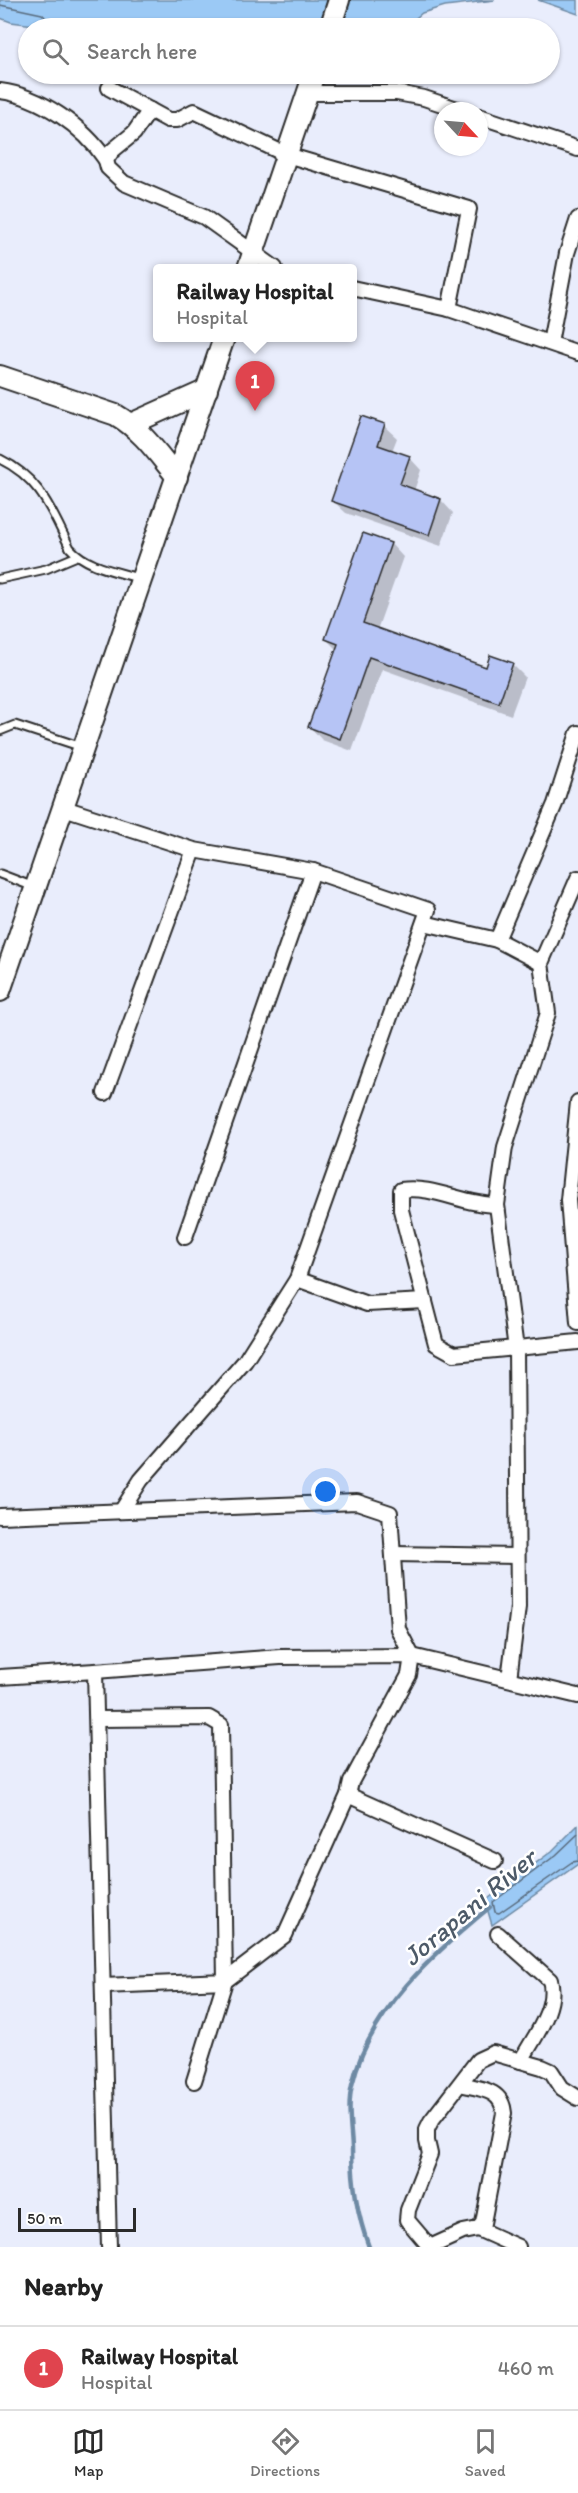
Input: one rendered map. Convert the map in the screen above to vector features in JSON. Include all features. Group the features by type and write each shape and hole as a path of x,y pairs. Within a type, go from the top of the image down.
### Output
{"main road":[{"path":"333,18 339,0"},
{"path":"251,261 311,84"},
{"path":"0,991 223,342"},
{"path":"0,376 116,415 143,435 177,477"},
{"path":"131,424 207,390"}],"street":[{"path":"327,84 397,93 436,102"},
{"path":"109,88 168,120 177,120 194,111 287,155 469,209 449,309"},
{"path":"0,90 25,97 77,126 93,141 106,160 108,168 124,183 204,217 251,261"},
{"path":"106,160 112,151 134,133 150,110"},
{"path":"488,119 578,149"},
{"path":"550,344 567,253 578,219"},
{"path":"357,289 449,309 578,353"},
{"path":"497,940 555,804 578,733"},
{"path":"64,808 194,850 313,871 428,910 297,1279 245,1360 141,1480 122,1510"},
{"path":"105,1093 194,850"},
{"path":"186,1237 313,871"},
{"path":"509,1679 518,1607 516,1349 497,1204 506,1147 548,1013 541,963 578,878"},
{"path":"424,923 497,940 541,963"},
{"path":"578,1102 568,1200 578,1323"},
{"path":"497,1204 480,1205 414,1188 400,1190 401,1210 436,1344 454,1354 578,1342"},
{"path":"297,1279 367,1304 424,1301"},
{"path":"0,1516 357,1502 390,1513 398,1629 412,1656 409,1675 351,1782 348,1795 285,1935 225,1981 103,1986"},
{"path":"393,1554 518,1556"},
{"path":"0,1677 280,1657 412,1656 578,1696"},
{"path":"95,1671 98,1719 109,2247"},
{"path":"98,1719 209,1718 221,1725 225,1981 194,2081"},
{"path":"348,1795 495,1861"},
{"path":"498,1934 550,1980 552,1988 552,1999 547,2012 521,2061"},
{"path":"518,2247 478,2229 456,2235 430,2247 406,2220 430,2154 427,2129 430,2121 478,2060 494,2053 551,2071 562,2088 578,2098"},
{"path":"460,2084 489,2091 503,2102 504,2113 485,2214 478,2229"}],"lane":[{"path":"0,459 33,481 44,495 70,548 77,555 97,565 142,579"},
{"path":"0,579 46,569 77,555"},
{"path":"0,731 15,725 85,748"},
{"path":"0,874 37,888"}],"water":[{"path":"0,0 495,0 445,6 422,13 416,18 18,18 18,23 0,18"},
{"path":"538,0 578,0 578,14"},
{"path":"578,1825 578,1864 492,1925 485,1901 552,1851"}],"building":[{"path":"361,416 385,424 378,445 410,456 400,484 441,499 429,535 331,501"},
{"path":"363,533 391,543 363,623 486,667 490,655 513,663 499,703 369,657 340,739 308,727 338,644 325,639"}],"waterway":[{"name":"Jorapani River","path":"369,2247 356,2198 350,2116 352,2085 361,2058 373,2032 388,2008 406,1986 447,1944 490,1907"}],"place":[{"name":"Railway Hospital","path":"255,411"}]}
